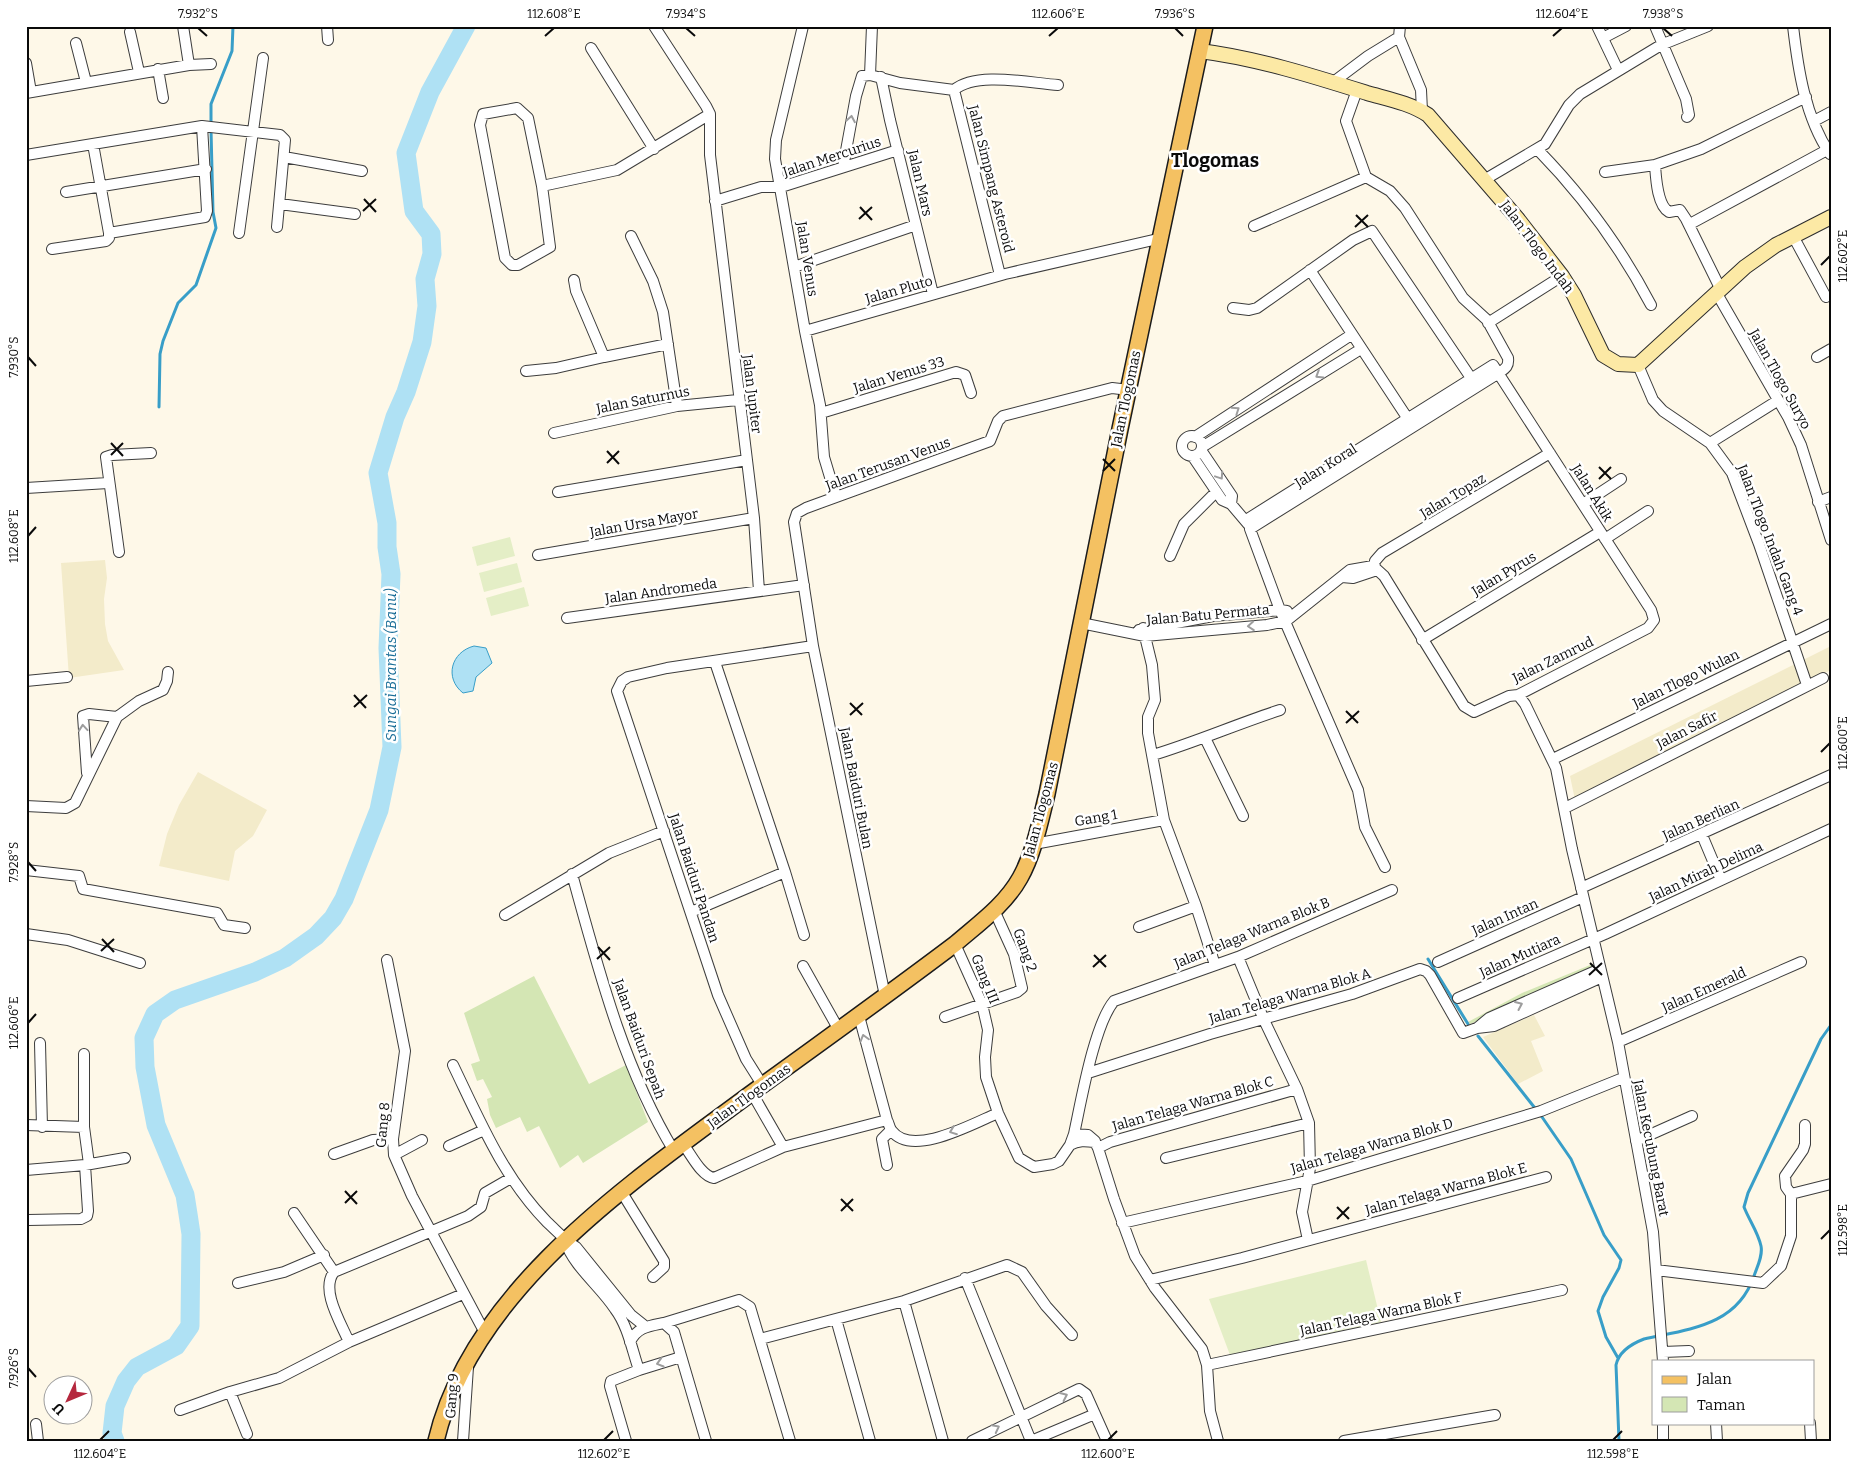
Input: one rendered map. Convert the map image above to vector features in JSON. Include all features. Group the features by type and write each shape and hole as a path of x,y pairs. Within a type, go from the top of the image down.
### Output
{"main road":[{"name":"Jalan Tlogomas","path":"436,1441 447,1402 472,1353 485,1333 519,1291 565,1241 621,1190 955,944 994,910 1019,880 1034,844 1047,794 1085,624 1129,390 1205,26"}],"street":[{"path":"183,26 189,65"},
{"path":"327,26 328,40"},
{"path":"542,186 617,170 710,114 654,26"},
{"name":"Jalan Venus","path":"802,26 776,140 775,159 821,414 824,457 836,497"},
{"path":"870,75 872,26"},
{"path":"1598,26 1618,70"},
{"path":"1603,38 1626,26"},
{"path":"1655,26 1686,99 1689,116 1687,117"},
{"path":"1484,180 1538,150 1548,139 1562,115 1574,100 1618,70 1662,45 1708,26"},
{"path":"1655,165 1657,187 1664,208 1667,212 1680,210 1690,224 1829,152 1814,121 1806,97 1798,66 1793,26"},
{"path":"130,32 139,72"},
{"path":"1332,83 1400,32 1418,80 1422,111"},
{"path":"76,43 86,82"},
{"path":"591,48 654,149"},
{"name":"Jalan Tlogo Indah","path":"1200,51 1308,76 1422,111 1438,123 1562,276 1574,295 1603,355 1618,364 1638,366"},
{"path":"239,233 263,58"},
{"path":"26,64 28,92 158,69 211,64"},
{"path":"158,69 163,98"},
{"path":"843,167 858,84 862,76 870,75 900,83 954,90 960,85 979,79 1058,85"},
{"name":"Jalan Mars","path":"882,77 933,294"},
{"name":"Jalan Simpang Asteroid","path":"954,90 1000,275"},
{"path":"1248,525 1490,366 1493,365 1500,373 1507,368 1508,358 1488,323 1463,298 1405,208 1390,191 1366,177 1346,121 1357,90"},
{"path":"1605,172 1655,165 1701,149 1806,97"},
{"path":"517,108 525,113 542,186 550,247 518,265 512,265 505,258 485,156 480,125 483,114 517,108"},
{"path":"1814,121 1831,112"},
{"name":"Jalan Jupiter","path":"710,114 710,155 738,400 754,518 759,591"},
{"path":"109,233 205,217 208,211 204,127"},
{"path":"26,156 204,127 284,136 284,157 277,227"},
{"path":"52,249 106,241 110,238 93,144"},
{"name":"Jalan Mercurius","path":"715,201 761,187 781,187 898,150"},
{"path":"1538,150 1598,220 1633,272 1651,305"},
{"path":"284,157 362,171"},
{"path":"66,192 206,169"},
{"path":"1254,226 1318,200 1366,177"},
{"path":"280,204 355,214"},
{"path":"1638,366 1718,290 1758,257 1793,236 1831,217"},
{"name":"Jalan Tlogo Suryo","path":"1690,224 1689,228 1718,290 1788,417 1800,445 1831,540"},
{"path":"794,266 916,225"},
{"path":"1233,308 1249,310 1257,308 1352,240 1372,231 1471,378"},
{"path":"631,236 659,299 678,406"},
{"path":"1793,236 1826,297"},
{"name":"Jalan Pluto","path":"805,331 1000,275 1162,238"},
{"path":"1310,270 1408,420"},
{"path":"1488,323 1562,276"},
{"path":"574,280 578,296 604,357"},
{"path":"1351,335 1195,437 1187,438 1182,444 1185,452 1193,457 1222,500 1231,504 1248,525 1280,610 1358,790 1365,827 1385,867"},
{"path":"526,371 556,368 668,344"},
{"path":"1193,457 1202,448 1360,349"},
{"path":"1818,357 1831,349"},
{"name":"Jalan Tlogo Indah Gang 4","path":"1638,366 1653,400 1663,411 1710,443 1732,473 1807,685"},
{"name":"Jalan Venus 33","path":"821,414 956,372 965,375 971,393"},
{"name":"Jalan Akik","path":"1500,373 1651,610 1654,620 1648,628"},
{"name":"Jalan Koral","path":"1248,525 1500,373"},
{"path":"1269,387 1278,401"},
{"name":"Jalan Terusan Venus","path":"796,539 794,522 797,513 990,441 1000,418 1112,388 1129,390"},
{"name":"Jalan Saturnus","path":"554,433 678,406 738,400"},
{"path":"1710,443 1777,400"},
{"path":"1195,437 1201,442 1202,448 1232,496 1231,504"},
{"path":"118,552 105,460 108,456 151,453"},
{"name":"Jalan Topaz","path":"1375,569 1382,554 1550,453"},
{"path":"558,492 747,460"},
{"path":"1584,504 1620,479"},
{"path":"26,488 108,483"},
{"path":"1170,556 1184,524 1216,492"},
{"path":"1818,502 1831,497"},
{"name":"Jalan Pyrus","path":"1422,640 1602,535 1648,511"},
{"name":"Jalan Ursa Mayor","path":"538,555 754,518"},
{"name":"Jalan Baiduri Bulan","path":"796,539 813,646 885,996"},
{"path":"1297,613 1350,570 1375,569 1422,640"},
{"path":"759,591 804,586"},
{"name":"Jalan Andromeda","path":"567,618 759,591"},
{"name":"Jalan Batu Permata","path":"1140,632 1213,616 1280,610 1297,613"},
{"name":"Jalan Batu Permata","path":"1085,624 1106,630 1140,632 1267,625 1286,621 1297,613"},
{"name":"Jalan Tlogo Wulan","path":"1553,759 1831,624"},
{"name":"Jalan Zamrud","path":"1422,640 1464,706 1470,710 1481,711 1509,696 1518,695 1648,628"},
{"path":"1140,632 1152,665 1154,700 1147,725 1164,820 1196,906 1214,965"},
{"path":"804,935 715,662 813,646"},
{"name":"Jalan Baiduri Pandan","path":"715,662 667,668 628,677 618,685 619,703 664,831 718,995 783,1147"},
{"path":"26,806 66,808 72,805 82,791 87,775 117,717 139,702 163,690 168,681 168,672"},
{"path":"26,682 67,677"},
{"name":"Jalan Safir","path":"1564,808 1823,678"},
{"name":"Jalan Kecubung Barat","path":"1518,695 1525,704 1553,759 1582,893 1618,1042 1623,1078 1653,1232 1663,1351"},
{"path":"1152,755 1205,738 1280,710"},
{"path":"87,775 83,716 89,714 117,717"},
{"path":"1205,738 1243,816"},
{"name":"Jalan Berlian","path":"1582,893 1831,775"},
{"name":"Gang 1","path":"1034,844 1164,820"},
{"name":"Jalan Mirah Delima","path":"1593,940 1831,829"},
{"path":"505,915 609,853 664,831"},
{"path":"1702,835 1721,880"},
{"path":"26,870 79,876 83,889 218,913 224,925 244,928"},
{"path":"691,912 785,872"},
{"name":"Jalan Baiduri Sepah","path":"572,874 595,956 629,1056 651,1111 679,1147 703,1172 714,1178 783,1147"},
{"name":"Jalan Telaga Warna Blok B","path":"1088,1073 1106,1012 1114,1001 1238,957 1392,890"},
{"name":"Jalan Intan","path":"1438,962 1582,893"},
{"path":"1139,927 1196,906"},
{"name":"Gang 2","path":"982,1004 1017,992 1023,985 1014,954 994,910"},
{"path":"26,934 68,940 140,963"},
{"name":"Jalan Mutiara","path":"1458,998 1593,940"},
{"name":"Gang III","path":"955,944 982,1004 988,1030 985,1057 986,1077 998,1113 1020,1158 1030,1166 1039,1167 1053,1164 1059,1161 1070,1145"},
{"path":"1238,957 1264,1020 1297,1089 1309,1123 1310,1168 1302,1212 1308,1240"},
{"name":"Gang 8","path":"386,960 405,1051 393,1139 394,1155 412,1196 485,1333"},
{"name":"Jalan Emerald","path":"1618,1042 1801,962"},
{"path":"803,966 839,1030"},
{"name":"Jalan Telaga Warna Blok A","path":"1088,1073 1218,1032 1352,994 1423,969 1430,975 1463,1033 1494,1026 1601,973"},
{"path":"945,1017 982,1004"},
{"path":"859,1016 889,1125 904,1139 920,1142 998,1113"},
{"path":"40,1043 42,1127"},
{"path":"28,1220 81,1219 87,1216 84,1054"},
{"path":"453,1065 484,1130 511,1178 528,1202 565,1241 569,1253 602,1285 620,1306 646,1327"},
{"path":"1070,1145 1088,1073"},
{"name":"Jalan Telaga Warna Blok D","path":"1122,1224 1307,1181 1538,1112 1623,1078"},
{"name":"Jalan Telaga Warna Blok C","path":"1070,1145 1075,1142 1097,1145 1110,1142 1297,1089"},
{"path":"1636,1141 1692,1116"},
{"path":"1166,1158 1309,1123"},
{"path":"26,1125 42,1127 84,1126"},
{"path":"783,1147 889,1125"},
{"path":"887,1165 882,1139 889,1125"},
{"path":"1656,1270 1763,1283 1781,1266 1791,1236 1791,1194 1786,1187 1785,1176 1803,1150 1805,1144 1805,1125"},
{"path":"449,1146 484,1130"},
{"path":"1074,1134 1088,1135 1097,1145 1122,1224 1135,1256 1150,1280 1196,1340 1207,1365 1210,1410 1218,1441"},
{"path":"334,1154 373,1140 393,1139"},
{"path":"394,1155 422,1140"},
{"path":"26,1170 125,1158"},
{"name":"Jalan Telaga Warna Blok E","path":"1150,1280 1546,1177"},
{"path":"349,1342 331,1296 329,1279 334,1272 474,1212 484,1203 482,1196 485,1193 511,1178"},
{"path":"1791,1194 1831,1184"},
{"path":"621,1190 664,1260 664,1267 653,1276"},
{"path":"294,1213 334,1272"},
{"path":"238,1283 284,1272 324,1255"},
{"path":"760,1339 904,1301 1001,1265 1017,1268 1046,1306 1072,1335"},
{"path":"965,1278 1031,1441 1095,1414"},
{"name":"Jalan Telaga Warna Blok F","path":"1207,1365 1562,1290"},
{"path":"180,1410 230,1392 279,1378 349,1342 463,1294"},
{"path":"630,1342 638,1330 739,1300 750,1307 790,1441"},
{"path":"904,1301 943,1441"},
{"path":"620,1306 639,1370"},
{"path":"674,1332 681,1318"},
{"path":"836,1319 870,1441"},
{"path":"664,1323 674,1332 706,1441"},
{"path":"1663,1351 1689,1351"},
{"name":"Gang 9","path":"463,1441 467,1372 472,1353"},
{"path":"626,1441 610,1386 611,1381 615,1378 681,1357"},
{"path":"972,1441 1079,1389 1086,1394 1107,1441"},
{"path":"230,1392 247,1434"},
{"path":"1344,1441 1495,1415"},
{"path":"36,1424 38,1441"},
{"path":"1663,1424 1663,1441"},
{"path":"1716,1424 1716,1441"},
{"path":"1810,1424 1811,1441"}],"shaded area":[{"path":"105,560 107,578 104,599 105,624 108,641 124,670 69,678 61,563"},
{"path":"1831,646 1831,670 1807,681 1801,661"},
{"path":"1795,664 1802,683 1575,800 1570,776"},
{"path":"198,772 267,810 253,836 235,851 229,881 159,866 167,834 179,805"},
{"path":"1534,1015 1545,1036 1531,1041 1543,1071 1518,1084 1483,1037"}],"green space":[{"path":"510,537 515,556 477,566 472,547"},
{"path":"517,563 522,582 484,592 479,573"},
{"path":"524,587 529,606 491,616 486,598"},
{"path":"1595,963 1588,971 1470,1024 1468,1022 1522,993"},
{"path":"534,976 589,1084 626,1065 648,1122 583,1163 578,1155 560,1168 539,1126 527,1132 520,1117 496,1128 490,1115 487,1099 492,1097 483,1079 477,1081 471,1064 480,1061 464,1013"},
{"path":"1366,1260 1381,1322 1230,1355 1209,1299"}],"water":[{"path":"474,646 486,648 492,663 476,677 473,691 463,693 453,680 453,666 460,654"}],"waterway":[{"path":"211,124 211,104 232,51 233,26"},
{"name":"Sungai Brantas (Banu)","path":"115,1441 112,1433 115,1406 126,1381 137,1367 176,1346 190,1326 191,1234 185,1195 156,1125 145,1067 144,1038 155,1014 175,1000 255,972 285,958 316,936 333,918 344,899 379,810 392,747 388,648 391,574 387,547 387,523 378,473 395,417 406,392 422,342 427,306 425,279 432,254 431,234 414,211 406,153 430,92 466,26"},
{"path":"159,407 160,354 163,341 178,303 196,285 216,228 213,212 211,130"},
{"path":"1428,959 1468,1024"},
{"path":"1619,1441 1616,1365 1623,1352 1644,1339 1694,1328 1710,1322 1736,1306 1746,1293 1758,1265 1761,1250 1758,1236 1744,1207 1748,1193 1821,1039 1831,1025"},
{"path":"1478,1036 1542,1117 1571,1159 1604,1235 1621,1260 1598,1311 1606,1337 1618,1358"}],"district":[{"name":"Tlogomas","path":"1215,160"}]}
